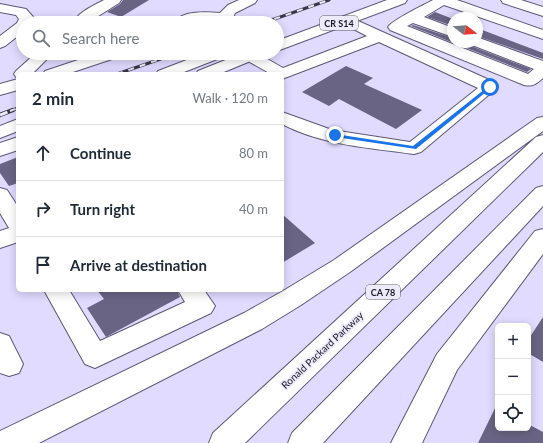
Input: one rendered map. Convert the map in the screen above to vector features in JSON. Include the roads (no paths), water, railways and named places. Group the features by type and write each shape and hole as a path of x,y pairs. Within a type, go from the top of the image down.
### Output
{"main road":[{"path":"89,16 114,0"},
{"name":"CR S14","path":"284,30 368,0"},
{"name":"CR S14","path":"284,43 400,0"},
{"path":"543,35 443,0 394,27 530,81 543,70"},
{"path":"473,0 543,24"},
{"path":"508,0 543,12"},
{"path":"244,16 250,1"},
{"path":"226,16 227,12 235,6 250,1"},
{"path":"0,8 21,12 25,16"},
{"path":"428,8 447,15"},
{"path":"411,17 447,31"},
{"path":"284,118 315,131 359,140 414,148 490,87 379,37 347,20"},
{"path":"483,28 543,50"},
{"path":"0,43 16,30"},
{"path":"284,73 379,37"},
{"path":"483,44 543,67"},
{"path":"24,72 37,60"},
{"path":"54,72 69,60"},
{"path":"56,72 93,60"},
{"path":"168,72 200,60"},
{"path":"212,72 242,60"},
{"path":"262,60 279,72"},
{"path":"8,443 253,322 342,266 543,122"},
{"path":"0,132 16,127"},
{"name":"Ronald Packard Parkway","path":"224,443 543,141"},
{"path":"0,150 16,144"},
{"path":"303,443 543,193"},
{"path":"0,195 16,222"},
{"path":"0,240 16,234"},
{"path":"406,443 447,362 543,237"},
{"path":"57,292 95,356 202,306 192,292"}],"railway":[{"path":"283,16 329,0"},
{"path":"123,72 158,60"},
{"path":"10,111 16,109"},
{"path":"0,115 13,110"}]}
